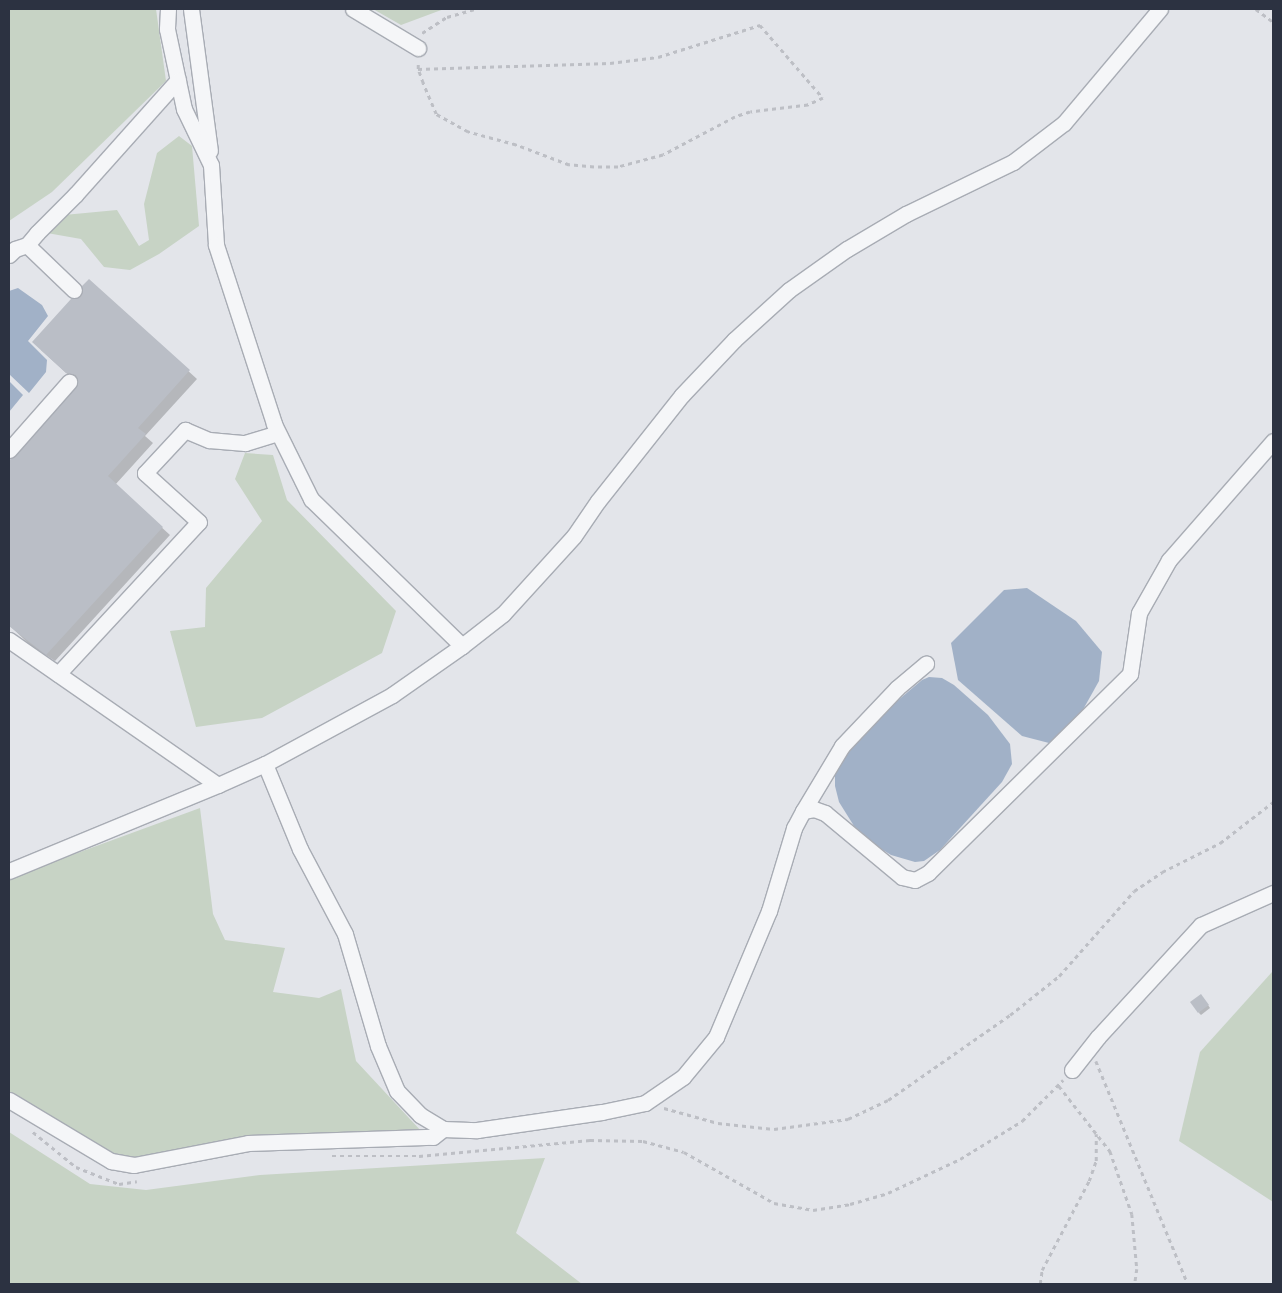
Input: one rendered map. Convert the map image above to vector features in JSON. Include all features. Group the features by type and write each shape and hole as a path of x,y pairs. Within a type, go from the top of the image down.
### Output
{"lane":[{"path":"168,9 167,29 184,109 211,165"},
{"path":"191,9 211,165 216,245 278,433 311,499 462,646"},
{"path":"353,9 418,48"},
{"path":"9,871 265,764 392,695 462,646 503,614 574,536 598,501 682,394 734,340 790,290 847,249 906,214 1013,162 1064,123 1160,9"},
{"path":"9,255 15,249 28,245 178,80"},
{"path":"28,245 74,290"},
{"path":"9,450 69,382"},
{"path":"58,674 199,522 145,473 185,430 209,440 246,443 278,433"},
{"path":"803,812 814,808 825,813 902,877 915,880 928,873 1130,674 1139,613 1169,560 1273,441"},
{"path":"9,640 218,785"},
{"path":"265,764 300,849 345,934 378,1046 397,1091 420,1115 443,1129 477,1130 602,1112 645,1103 683,1077 716,1037 769,910 794,828 803,812 842,746 897,688 926,664"},
{"path":"1072,1070 1201,925 1273,893"},
{"path":"9,1100 111,1161 134,1165 248,1143 311,1139 433,1137 443,1129"}],"path":[{"path":"418,69 610,63 658,57 760,25 823,98 808,104 750,112 735,117 663,155 618,167 568,165 516,145 468,132 436,114 418,69 418,48 421,33 447,18 475,9"},
{"path":"1256,9 1273,22"},
{"path":"645,1103 718,1123 774,1129 848,1119 888,1100 1010,1015 1059,976 1134,891 1162,872 1220,843 1273,802"},
{"path":"1091,1047 1188,1284"},
{"path":"324,1156 419,1156 590,1140 643,1141 684,1152 774,1202 812,1210 850,1204 888,1193 960,1159 1022,1121 1059,1086 1072,1070"},
{"path":"1059,1086 1110,1151 1132,1214 1137,1269 1135,1284"},
{"path":"30,1130 76,1167 119,1184 138,1180"},
{"path":"1040,1284 1042,1270 1089,1181 1096,1161 1096,1132"}],"green space":[{"path":"9,9 156,9 166,81 52,192 9,221"},
{"path":"373,9 444,9 401,25"},
{"path":"179,136 192,146 199,226 159,254 130,270 104,267 81,239 47,233 64,215 117,210 139,246 149,240 144,204 157,153"},
{"path":"245,453 273,455 287,500 396,611 382,653 262,718 196,727 170,631 205,627 206,588 262,521 235,479"},
{"path":"200,808 213,914 225,940 285,948 273,992 319,998 341,989 356,1061 422,1132 120,1162 9,1102 9,878"},
{"path":"1273,971 1273,1202 1179,1141 1200,1052"},
{"path":"9,1132 90,1184 146,1190 260,1175 545,1158 516,1233 582,1284 9,1284"}],"water":[{"path":"18,288 42,305 48,316 28,341 47,360 46,372 29,393 9,374 9,291"},
{"path":"9,381 23,395 9,412"},
{"path":"1027,588 1076,621 1102,652 1099,681 1080,715 1049,743 1022,736 958,680 951,643 1004,590"},
{"path":"929,677 942,678 954,685 988,715 1010,744 1012,764 1002,782 940,850 924,861 915,862 891,855 878,847 854,826 839,802 835,786 835,770 853,742 890,707 922,680"}],"building":[{"path":"89,279 190,370 138,428 146,434 108,476 163,527 46,655 9,626 9,460 16,456 78,384 76,375 66,373 32,342 71,299 81,296 82,286"},
{"path":"1201,994 1209,1005 1198,1013 1190,1002"}]}
